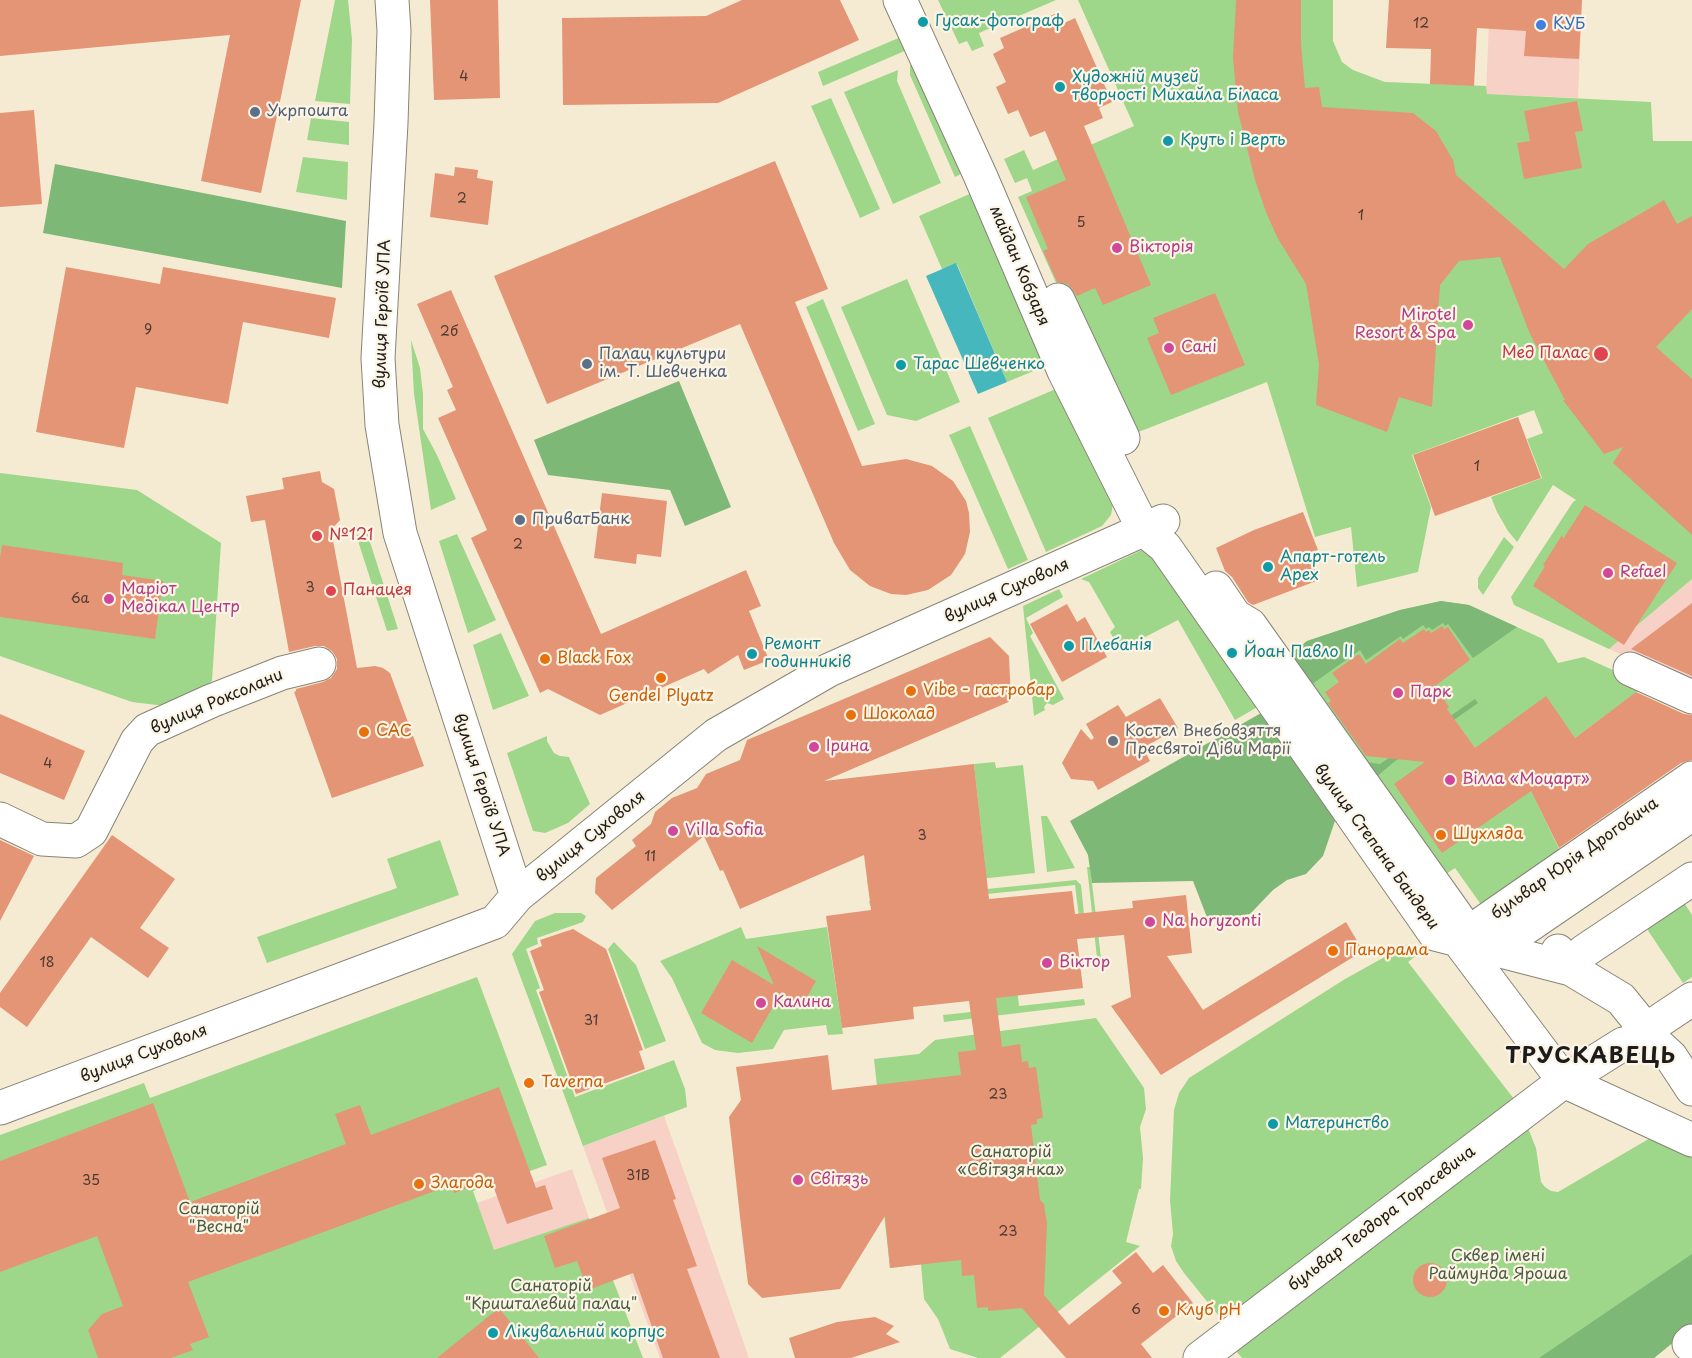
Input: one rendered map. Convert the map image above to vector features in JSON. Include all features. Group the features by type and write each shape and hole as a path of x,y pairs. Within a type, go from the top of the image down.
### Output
{"street":[{"name":"вулиця Героїв УПА","path":"392,0 394,31 392,111 378,358 382,425 400,532 517,896"},
{"name":"майдан Кобзаря","path":"900,0 980,176 1064,371 1147,528"},
{"name":"майдан Кобзаря","path":"924,0 1081,351 1147,528"},
{"name":"вулиця Суховоля","path":"0,1108 495,922 517,896 716,735 829,670 1147,528"},
{"name":"вулиця Степана Бандери","path":"1147,528 1180,537 1235,616 1250,624 1260,634 1458,918 1475,951"},
{"name":"вулиця Степана Бандери","path":"1147,528 1165,547 1435,934 1475,951"},
{"name":"вулиця Роксолани","path":"0,819 42,839 76,841 91,831 137,741 147,730 272,677 319,664"},
{"path":"1630,669 1692,697"},
{"name":"бульвар Юрія Дрогобича","path":"1475,951 1692,778"},
{"name":"бульвар Юрія Дрогобича","path":"1475,951 1535,922 1692,814"},
{"path":"1571,969 1583,952 1690,886"},
{"path":"1535,922 1571,969"},
{"path":"1475,951 1571,969 1621,999 1635,1037 1681,1061 1692,1089"},
{"path":"1475,951 1564,1081 1692,1140"},
{"name":"бульвар Теодора Торосевича","path":"1202,1357 1564,1081 1692,999"}],"shaded area":[{"path":"1490,0 1582,0 1578,98 1486,94"},
{"path":"1692,579 1692,687 1609,649"},
{"path":"664,1116 749,1358 660,1358 583,1146"},
{"path":"572,1169 589,1218 494,1251 477,1203"}],"green space":[{"path":"335,0 348,0 352,39 350,104 315,101"},
{"path":"938,0 1056,0 979,33 984,46 972,51 967,41 959,44"},
{"name":"Mirotel Resort & Spa","path":"1078,0 1333,0 1333,41 1342,62 1353,70 1385,82 1486,86 1487,94 1651,102 1653,141 1692,141 1692,579 1609,649 1514,605 1511,597 1576,500 1553,485 1517,542 1497,512 1491,497 1542,478 1527,439 1543,433 1534,410 1412,455 1431,507 1418,572 1357,587 1351,527 1315,537 1267,382 1128,436 1092,364 1018,197 1032,191 1027,178 1015,183 1004,159 1024,150 1033,170 1134,126"},
{"path":"901,37 907,50 823,86 818,72"},
{"path":"916,63 965,172 955,177 910,75 910,65"},
{"path":"898,70 897,81 941,183 893,204 844,92"},
{"path":"831,98 880,209 860,218 811,106"},
{"path":"311,118 349,122 349,145 307,140"},
{"path":"303,157 348,162 347,200 296,192"},
{"path":"55,164 346,221 342,288 43,233"},
{"path":"974,192 1048,365 1007,382 957,264 942,269 919,216"},
{"path":"907,279 960,402 916,421 887,415 841,307"},
{"path":"823,299 875,424 858,431 806,307"},
{"path":"411,340 420,368 423,429 456,499 431,510 414,394"},
{"path":"679,381 731,507 685,526 670,490 548,475 534,440"},
{"path":"1058,388 1114,499 1111,515 1102,526 1046,552 988,418"},
{"path":"970,426 1028,560 1008,569 949,435"},
{"name":"Маріот Медікал Центр","path":"0,473 137,490 221,543 212,681 191,696 165,706 132,702 0,656"},
{"path":"368,533 398,629 387,631 359,544 357,535"},
{"path":"457,534 496,620 468,633 439,541"},
{"path":"1504,537 1514,547 1483,595 1478,588 1478,578"},
{"path":"1146,548 1266,702 1235,720 1178,620 1120,650 1110,632 1115,627 1089,582 1081,579"},
{"path":"1059,589 1063,597 1026,618 1033,633 1030,636 1064,699 1053,705 1047,703 1045,710 1034,716 1023,606"},
{"path":"1441,601 1469,605 1543,639 1558,663 1584,657 1646,685 1524,776 1560,851 1482,906 1455,868 1437,880 1388,812 1293,652 1307,641 1400,610"},
{"path":"1441,601 1469,605 1517,627 1473,658 1448,624 1445,626 1443,623 1432,630 1429,627 1426,629 1423,625 1403,639 1401,636 1366,660 1360,650 1308,687 1288,671 1293,652 1307,641 1400,610"},
{"path":"501,633 529,696 493,710 473,645"},
{"path":"1475,699 1478,703 1394,762 1368,784 1359,761 1380,764"},
{"path":"1270,708 1336,818 1323,856 1306,874 1287,880 1273,890 1250,914 1208,920 1193,881 1092,883 1088,855 1070,821"},
{"path":"547,736 547,741 554,753 569,757 590,804 568,823 545,833 533,831 507,753"},
{"path":"995,762 996,768 1023,765 1035,873 869,891 867,879 985,865 974,764"},
{"path":"1041,816 1047,816 1075,868 1047,872"},
{"path":"440,840 459,895 267,963 257,937 397,888 387,859"},
{"path":"1087,867 1090,867 1101,958 1097,958"},
{"path":"1076,880 1081,885 1085,924 1080,925 1075,885 870,906 869,901"},
{"path":"1685,904 1692,915 1692,977 1683,983 1647,929"},
{"path":"555,913 581,913 586,916 583,922 537,938 538,944 526,949 540,988 536,990 575,1097 674,1060 685,1089 687,1107 583,1146 512,954 535,921"},
{"name":"Калина","path":"741,927 746,939 827,927 843,1034 828,1035 826,1025 784,1030 773,1049 738,1053 715,1050 702,1043 672,978 660,961"},
{"path":"1011,934 1019,1006 1084,999 1085,1005 944,1022 943,1015 989,1010"},
{"path":"614,942 636,965 666,1041 645,1049 608,949"},
{"path":"1408,944 1417,955 1408,962 1514,1099 1222,1320 1184,1273 1176,1261 1171,1246 1173,1234 1170,1200 1174,1110 1179,1093 1189,1078 1345,979"},
{"name":"Санаторій \"Весна\"","path":"477,977 547,1165 473,1191 494,1250 589,1218 643,1358 0,1358 0,1135 144,1083 150,1098"},
{"name":"Санаторій «Світязянка»","path":"1096,1018 1144,1088 1146,1109 1140,1127 1143,1158 1141,1189 1139,1189 1126,1242 1140,1246 1000,1358 978,1358 950,1349 938,1319 924,1299 921,1264 890,1268 874,1124 881,1123 874,1059 919,1054 935,1040"},
{"name":"Сквер імені Раймунда Яроша","path":"1528,1128 1536,1148 1541,1182 1551,1191 1558,1192 1652,1137 1692,1156 1692,1327 1654,1358 1242,1358 1236,1351"},
{"path":"1692,1254 1692,1327 1654,1358 1539,1358"}],"water":[{"path":"956,263 1007,382 978,394 926,276"}],"building":[{"path":"0,0 301,0 261,193 201,181 230,35 0,56"},
{"path":"430,0 498,0 500,98 434,100"},
{"path":"742,0 840,0 859,40 718,103 563,105 562,18 706,16"},
{"path":"1236,0 1301,0 1301,44 1305,88 1319,87 1322,107 1413,113 1436,131 1453,160 1456,175 1564,269 1588,244 1664,200 1677,224 1692,216 1692,309 1656,347 1692,379 1692,535 1613,463 1623,447 1604,454 1563,400 1565,400 1530,334 1500,257 1459,261 1440,285 1432,407 1399,397 1387,432 1316,405 1319,365 1306,284 1277,237 1266,212 1255,180 1238,112 1233,58"},
{"path":"1389,0 1582,0 1579,59 1524,56 1526,31 1477,28 1474,86 1430,84 1431,49 1386,48"},
{"path":"1057,13 1062,24 1075,18 1112,102 1099,108 1103,118 1084,126 1151,285 1103,305 1095,288 1077,296 1068,284 1057,282 1043,251 1048,249 1026,197 1066,180 1045,131 1030,137 1018,110 1008,114 996,87 1006,82 993,54 1004,48 1000,38"},
{"path":"1577,101 1583,131 1575,132 1582,168 1524,179 1517,143 1530,141 1524,111"},
{"path":"34,110 42,204 0,207 0,113"},
{"name":"Палац культури ім. Т. Шевченка","path":"775,161 828,289 795,302 862,466 906,459 932,466 953,481 966,501 970,532 965,554 951,575 928,590 906,595 891,594 870,586 850,570 834,543 740,324 547,404 494,276"},
{"path":"455,167 478,170 477,178 493,181 488,225 430,217 435,173 454,176"},
{"path":"66,267 160,284 163,267 336,298 329,338 243,322 228,404 136,387 124,448 36,432"},
{"path":"451,290 601,634 746,570 761,606 749,611 769,660 744,670 738,655 708,674 704,669 600,715 548,689 540,693 471,538 487,530 438,418 456,410 447,390 453,387 417,304"},
{"path":"1215,293 1245,365 1171,395 1147,338 1159,333 1153,318"},
{"path":"1518,417 1541,478 1435,516 1413,455"},
{"path":"320,471 322,482 334,489 340,520 331,530 357,668 375,666 390,673 424,766 332,798 294,692 296,689 331,678 337,669 337,659 332,651 324,646 289,652 265,520 251,522 246,496 284,489 282,478"},
{"path":"602,493 667,501 661,557 637,554 636,564 594,558"},
{"name":"Refael","path":"1585,505 1677,563 1624,645 1533,586 1562,535 1563,539"},
{"name":"Апарт-готель Apex","path":"1303,512 1318,550 1308,553 1319,580 1253,605 1248,602 1232,577 1225,571 1216,548 1254,530"},
{"path":"2,545 123,563 122,575 163,581 155,639 0,617"},
{"path":"1692,603 1692,676 1631,649"},
{"name":"Плебанія","path":"1067,604 1077,622 1085,617 1107,657 1062,682 1030,624"},
{"path":"1442,626 1444,629 1448,627 1470,660 1435,686 1449,707 1447,709 1475,748 1546,696 1575,738 1636,692 1684,714 1692,715 1692,760 1681,763 1559,848 1531,791 1442,853 1394,784 1425,762 1366,756 1328,703 1331,701 1325,692 1339,682 1332,673 1359,654 1366,664 1400,639 1403,643 1424,629 1431,633"},
{"path":"990,637 1009,656 1011,701 824,781 974,764 989,899 1072,891 1075,914 1133,908 1132,901 1186,895 1192,953 1167,956 1203,1010 1346,922 1363,951 1161,1075 1111,1006 1131,997 1124,935 1077,939 1083,988 996,998 1002,1047 1020,1044 1022,1062 1028,1061 1029,1068 1036,1067 1043,1118 1037,1119 1037,1124 1031,1125 1040,1200 1044,1204 1047,1224 1044,1295 1069,1325 1122,1283 1112,1271 1136,1252 1153,1273 1163,1265 1193,1303 1141,1344 1152,1358 1066,1358 1022,1308 988,1311 988,1307 977,1308 974,1275 962,1276 961,1260 890,1268 885,1216 840,1289 762,1298 748,1284 740,1217 729,1117 741,1100 736,1067 828,1055 832,1090 961,1075 958,1052 976,1050 969,1001 913,1007 914,1019 842,1028 826,916 871,910 864,855 740,909 723,870 720,871 704,836 612,910 595,893 596,878 636,846 632,840 651,824 655,812 672,798 697,788 706,774 740,760 747,740"},
{"name":"Костел Внебовзяття Пресвятої Діви Марії","path":"1160,698 1178,728 1143,748 1150,761 1098,790 1093,781 1071,779 1062,763 1081,729 1091,740 1094,738 1086,724 1118,705 1126,717"},
{"path":"0,714 85,751 64,800 0,773"},
{"path":"112,835 175,879 140,928 169,948 148,978 91,937 27,1027 0,1007 0,993"},
{"path":"0,840 34,856 0,921"},
{"path":"573,929 606,949 643,1050 639,1051 645,1069 576,1094 539,992 544,990 530,951 542,946 540,940"},
{"path":"757,946 816,981 802,1006 781,993 752,1043 701,1013 732,960 774,985"},
{"path":"499,1087 536,1188 545,1185 553,1209 507,1224 491,1180 454,1193 451,1185 188,1282 209,1337 190,1344 193,1350 171,1358 98,1358 88,1330 102,1314 123,1306 97,1236 0,1272 0,1161 153,1103 190,1202 346,1144 335,1114 360,1105 371,1135"},
{"path":"655,1140 676,1199 673,1200 697,1266 687,1269 720,1358 663,1358 633,1273 588,1290 577,1261 555,1268 544,1236 620,1208 602,1158"},
{"path":"1430,1263 1442,1268 1447,1280 1442,1292 1430,1297 1418,1292 1413,1280 1418,1268"},
{"name":"Лікувальний корпус","path":"499,1308 539,1358 437,1358"},
{"path":"875,1317 894,1326 886,1334 900,1342 851,1358 795,1358 789,1338 837,1322"}],"place":[{"name":"Гусак-фотограф","path":"923,22"},
{"name":"КУБ","path":"1541,25"},
{"name":"Художній музей творчості Михайла Біласа","path":"1060,87"},
{"name":"Укрпошта","path":"255,112"},
{"name":"Круть і Верть","path":"1168,141"},
{"name":"Вікторія","path":"1117,248"},
{"name":"Mirotel Resort & Spa","path":"1468,325"},
{"name":"Сані","path":"1169,348"},
{"name":"Мед Палас","path":"1601,354"},
{"name":"Палац культури ім. Т. Шевченка","path":"587,364"},
{"name":"Тарас Шевченко","path":"901,365"},
{"name":"ПриватБанк","path":"520,520"},
{"name":"№121","path":"317,536"},
{"name":"Апарт-готель Apex","path":"1268,567"},
{"name":"Refael","path":"1608,573"},
{"name":"Панацея","path":"331,591"},
{"name":"Маріот Медікал Центр","path":"109,599"},
{"name":"Плебанія","path":"1069,646"},
{"name":"Йоан Павло II","path":"1232,653"},
{"name":"Ремонт годинників","path":"752,654"},
{"name":"Black Fox","path":"545,659"},
{"name":"Gendel Plyatz","path":"661,678"},
{"name":"Vibe - гастробар","path":"911,691"},
{"name":"Парк","path":"1398,693"},
{"name":"Шоколад","path":"851,715"},
{"name":"САС","path":"364,732"},
{"name":"Костел Внебовзяття Пресвятої Діви Марії","path":"1113,741"},
{"name":"Ірина","path":"814,747"},
{"name":"Вілла «Моцарт»","path":"1450,780"},
{"name":"Villa Sofia","path":"673,831"},
{"name":"Шухляда","path":"1441,835"},
{"name":"Na horyzonti","path":"1150,922"},
{"name":"Панорама","path":"1333,951"},
{"name":"Віктор","path":"1047,963"},
{"name":"Калина","path":"761,1003"},
{"name":"Taverna","path":"529,1083"},
{"name":"Материнство","path":"1273,1124"},
{"name":"Світязь","path":"798,1180"},
{"name":"Злагода","path":"419,1184"},
{"name":"Клуб pH","path":"1164,1311"},
{"name":"Лікувальний корпус","path":"493,1333"}],"district":[{"name":"ТРУСКАВЕЦЬ","path":"1591,1057"}],"park label":[{"name":"Санаторій \"Кришталевий палац\"","path":"551,1296"}]}
